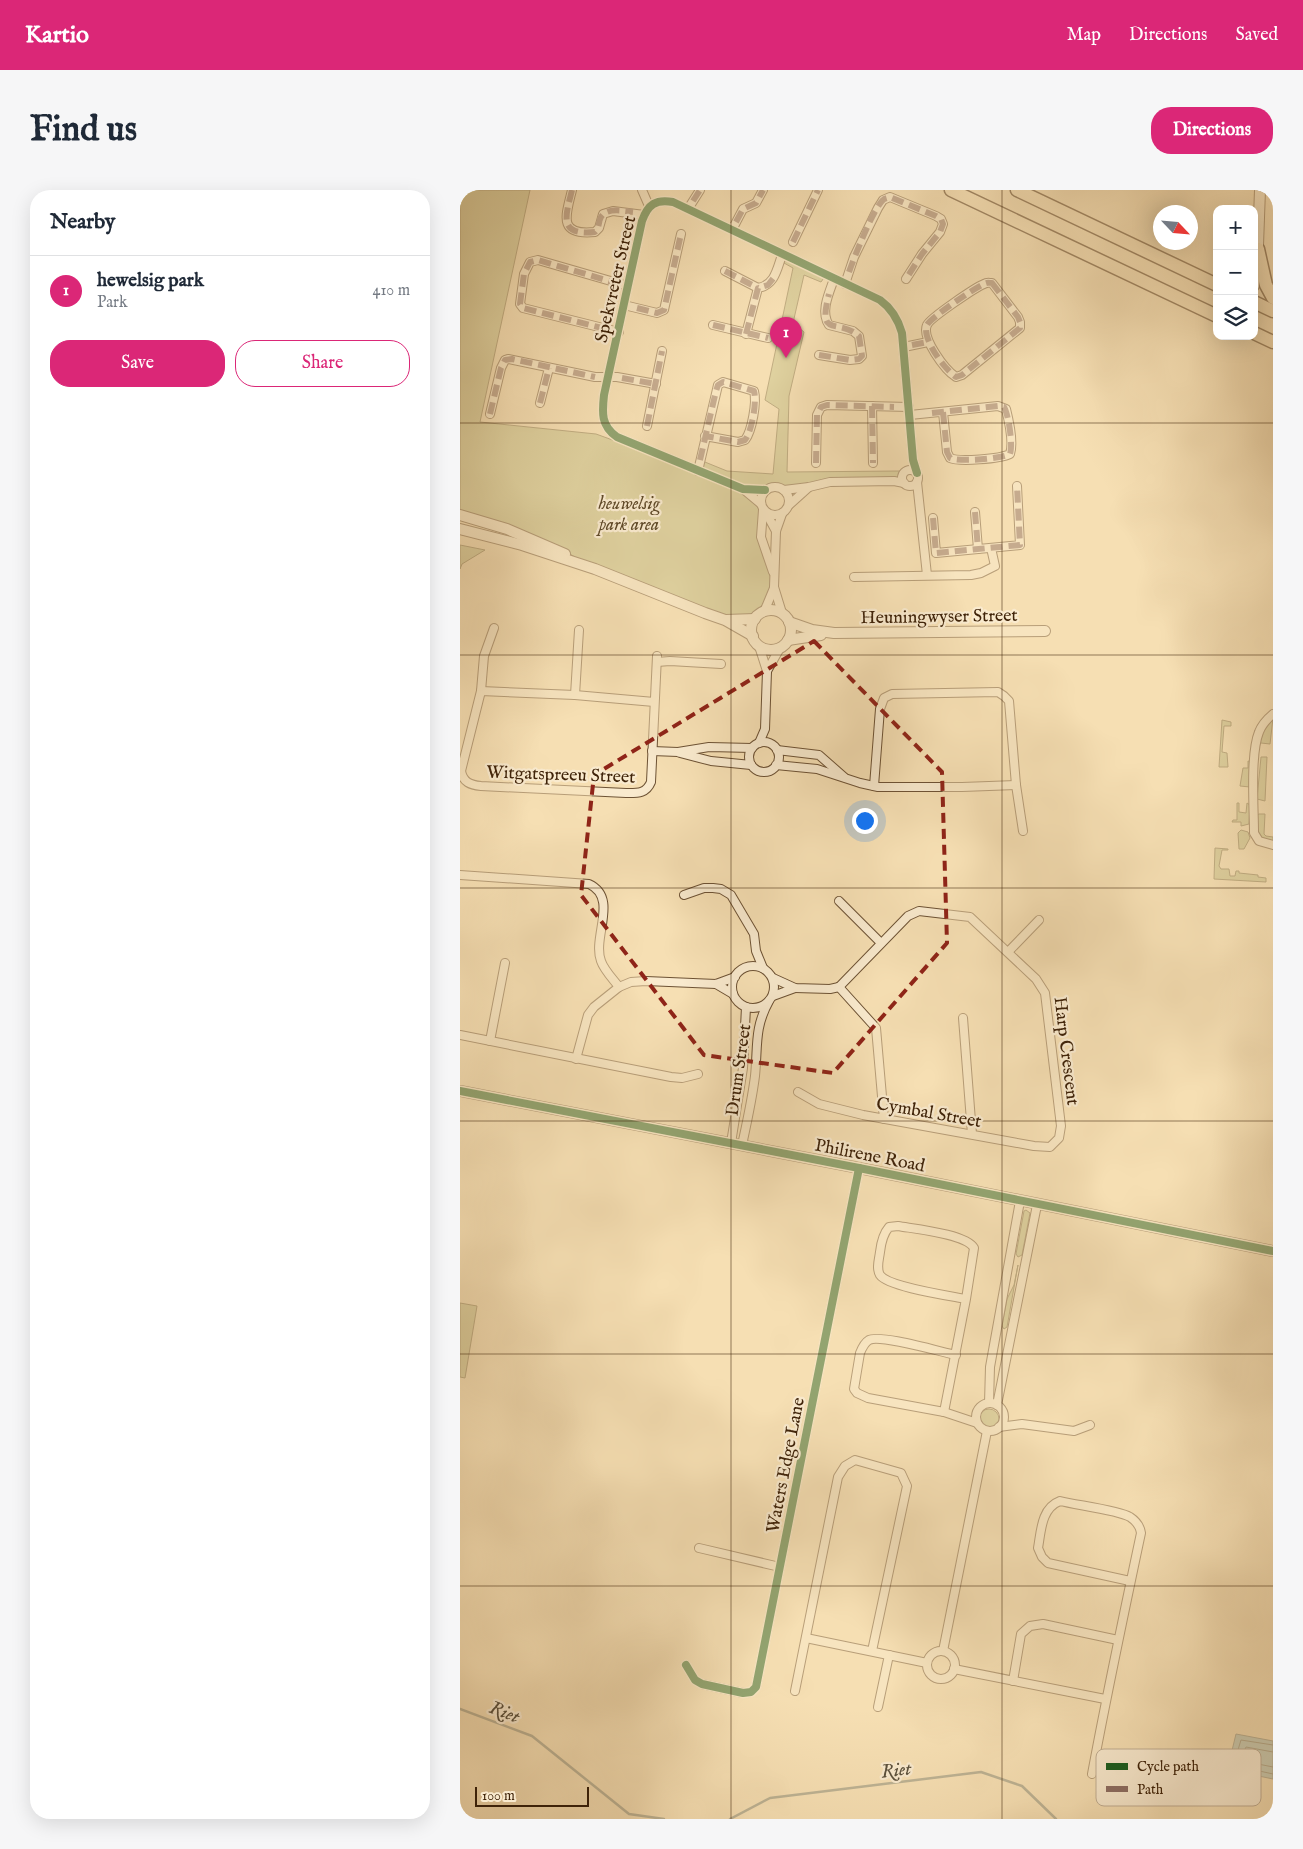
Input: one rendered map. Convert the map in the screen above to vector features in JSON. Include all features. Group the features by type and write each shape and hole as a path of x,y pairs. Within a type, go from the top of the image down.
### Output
{"main road":[{"path":"951,190 1213,314"},
{"path":"1017,190 1213,282"},
{"path":"1114,236 1213,273"},
{"path":"1257,250 1266,285 1273,298"},
{"path":"1258,304 1273,311"},
{"path":"1258,336 1273,342"}],"street":[{"path":"572,190 566,221 571,228 595,232 599,228 603,214 613,211 644,215"},
{"path":"642,190 649,206"},
{"path":"688,209 700,190"},
{"path":"732,230 743,209 756,203 763,190"},
{"path":"794,242 818,190"},
{"path":"1258,229 1260,190"},
{"path":"845,284 854,257 878,208 883,200 890,197 936,216 943,224 940,232 906,278"},
{"name":"Spekvreter Street","path":"765,490 743,489 698,471 609,432 604,423 604,396 644,215 649,206 664,201 673,202 886,304 900,327 904,347 913,472"},
{"path":"624,305 658,313 664,310 681,234"},
{"path":"725,271 758,288 772,282 782,255"},
{"path":"618,332 523,308 520,304 524,274 530,262 538,260 628,286"},
{"path":"819,355 850,360 860,359 862,356 859,336 853,331 829,324 826,320 826,308 834,279"},
{"path":"992,283 995,285 1020,322 1020,328 1014,334 958,377 950,373 928,342 926,331 928,323 984,284 992,283"},
{"path":"746,334 758,288"},
{"path":"712,325 768,338"},
{"path":"904,347 928,342"},
{"path":"646,426 662,351"},
{"path":"490,414 501,368 506,360 512,359 595,377 609,376 656,384"},
{"path":"540,403 549,368"},
{"path":"698,471 705,436 719,384 723,382 754,391 752,424 749,435 745,440 738,442 705,436"},
{"path":"816,463 817,415 821,407 827,405 872,406 909,411 943,412 998,406 1004,408 1008,418 1010,454 1000,457 960,460 950,458 947,452 943,412"},
{"path":"872,406 873,463"},
{"path":"908,482 913,472 906,471 908,482 919,494 927,575"},
{"path":"784,490 830,482 894,480 908,482"},
{"path":"774,574 761,537 763,508 761,496 765,490 775,486 784,490 789,496 789,505"},
{"path":"933,518 936,553 1020,544 1016,486"},
{"path":"767,671 780,648 788,640 791,628 790,622 782,613 774,588 776,531 782,514 809,487"},
{"name":"Spekvreter Street","path":"743,489 763,508"},
{"path":"763,508 772,515 782,514"},
{"path":"763,508 776,531"},
{"path":"975,512 978,549"},
{"path":"460,515 507,529 541,543 595,570"},
{"path":"460,530 522,545 595,570 725,620 752,636 759,646 767,671 765,728 749,756 751,765 756,770 763,772 770,770 776,765 779,758 765,728"},
{"path":"854,577 971,575 981,573 995,566 991,548"},
{"path":"764,612 774,588"},
{"path":"752,636 752,626 755,619 764,612 770,610 782,613"},
{"path":"725,620 755,619"},
{"name":"Heuningwyser Street","path":"790,622 812,630 834,633"},
{"path":"494,628 484,656 481,691 575,695 654,702"},
{"path":"575,695 579,630"},
{"name":"Heuningwyser Street","path":"788,640 834,633 1045,631"},
{"path":"759,646 769,650 780,648"},
{"path":"652,751 657,659 721,664"},
{"name":"Witgatspreeu Street","path":"481,691 461,771 463,777 470,784 640,793 646,790 651,782 652,751 678,752 711,761 751,765"},
{"path":"874,786 880,709 884,698 892,694 991,691 1004,696 1009,701 1016,785 1023,831"},
{"path":"1273,714 1261,727 1256,739 1254,760 1254,833 1256,838 1263,844 1273,845"},
{"path":"758,743 764,742 775,748 823,756 846,778"},
{"name":"Witgatspreeu Street","path":"678,752 701,747 752,748"},
{"path":"725,763 726,747"},
{"path":"804,753 804,768"},
{"path":"776,765 821,769 874,786 962,787 1016,785"},
{"path":"460,876 590,884 597,888 604,901 600,960 619,987"},
{"path":"684,895 704,888 721,889 727,892 734,900 754,934 756,951 763,968 773,978 795,988 830,989 839,987 876,1028 884,1119"},
{"path":"839,901 881,943"},
{"name":"Harp Crescent","path":"839,987 908,916 919,912 932,912 970,917 1040,983 1047,1000 1061,1126 1059,1138 1056,1142"},
{"path":"1008,952 1039,920"},
{"path":"576,1059 588,1015 619,987 626,983 646,981 716,984 735,977 745,968 756,951"},
{"path":"490,1041 505,963"},
{"path":"745,968 756,966 763,968"},
{"path":"735,977 732,984 734,994 738,1002 746,1007 756,1008 771,998 795,988"},
{"path":"771,998 774,987 773,978"},
{"path":"716,984 734,994"},
{"name":"Drum Street","path":"742,1145 755,1077 758,1030 761,1017 771,998"},
{"name":"Drum Street","path":"731,1143 742,1074 746,1007"},
{"path":"963,1018 972,1134"},
{"path":"460,1035 576,1059 682,1078 698,1074"},
{"path":"742,1074 755,1077"},
{"name":"Philirene Road","path":"460,1091 1273,1251"},
{"name":"Cymbal Street","path":"798,1092 819,1104 884,1119 1045,1148 1056,1142"},
{"name":"Waters Edge Lane","path":"686,1665 695,1680 702,1684 748,1693 754,1690 757,1684 859,1168"},
{"path":"989,1403 990,1367 1020,1201"},
{"path":"997,1405 1037,1205"},
{"path":"944,1412 956,1355 966,1299 974,1254 974,1248 972,1244 956,1237 898,1226 889,1227 886,1230 878,1264 879,1273 882,1278 897,1284 966,1299"},
{"path":"1009,1259 1025,1262"},
{"path":"956,1355 879,1339 870,1340 860,1353 854,1386 856,1393 868,1398 944,1412 977,1423 987,1431 1022,1424 1074,1431 1090,1425"},
{"path":"977,1423 976,1413 981,1406 989,1403 997,1405 1004,1414 1022,1424"},
{"path":"954,1415 976,1413"},
{"path":"1000,1427 1004,1414"},
{"path":"943,1651 987,1431"},
{"path":"795,1690 838,1477 841,1470 849,1462 855,1460 901,1472 907,1486 872,1651"},
{"path":"1097,1749 1141,1533 1137,1523 1131,1518 1118,1514 1060,1502 1054,1504 1048,1510 1038,1548 1042,1557 1048,1563 1130,1582"},
{"path":"699,1548 780,1567"},
{"path":"1013,1681 1021,1634 1030,1626 1042,1624 1118,1640"},
{"path":"806,1638 927,1663"},
{"path":"943,1651 949,1653 954,1659 954,1669 947,1678 938,1679 929,1673 927,1663 932,1654 943,1651"},
{"path":"878,1707 889,1655"},
{"path":"954,1669 1106,1699"},
{"path":"1092,1774 1096,1753"}],"highlighted area":[{"path":"814,641 942,772 947,943 833,1073 704,1055 581,895 594,775"}],"green space":[{"name":"heuwelsig park area","path":"460,190 530,190 480,422 596,434 698,471 700,460 727,471 773,474 779,409 765,400 793,268 784,263 787,257 826,275 821,282 804,275 793,323 804,332 789,396 787,472 899,471 904,473 894,481 784,490 775,486 765,490 746,489 761,504 761,534 774,587 753,619 731,620 592,569 566,551 460,513"},
{"path":"460,545 485,550 462,564 460,569"},
{"path":"1273,718 1270,744 1261,743 1263,730"},
{"path":"1222,720 1231,722 1231,726 1224,726 1222,752 1227,753 1228,767 1219,767"},
{"path":"1261,757 1267,757 1265,801 1257,799"},
{"path":"1248,761 1252,762 1250,787 1240,786 1243,768 1248,768"},
{"path":"1237,803 1239,803 1239,812 1246,813 1247,803 1250,805 1249,824 1241,826 1241,822 1232,822 1237,820"},
{"path":"1265,814 1264,834 1273,837 1273,841 1263,839 1257,833 1257,815"},
{"path":"1241,830 1248,832 1250,838 1244,849 1239,849 1238,833"},
{"path":"1215,848 1228,849 1222,850 1219,866 1221,869 1229,869 1230,876 1235,876 1236,871 1239,871 1239,873 1266,878 1266,882 1214,879"},
{"path":"1026,1210 1030,1213 1022,1255 1018,1257 1016,1254 1024,1211"},
{"path":"1018,1265 1007,1327 1004,1329 1002,1326 1007,1299 1014,1285"},
{"path":"460,1303 477,1306 465,1378 460,1377"},
{"path":"989,1409 996,1412 999,1419 996,1426 989,1429 982,1426 979,1419 982,1412"}],"water":[{"path":"1236,1734 1273,1741 1273,1779 1261,1776 1261,1749 1232,1749"}],"waterway":[{"name":"Riet","path":"460,1709 532,1736 629,1814 664,1819"},
{"name":"Riet","path":"730,1819 770,1798 981,1772 1022,1786 1056,1819"}],"marked path":[{"path":"572,190 567,222 569,227 575,231 595,232 601,217 607,212 616,210 633,212"},
{"path":"693,201 700,190"},
{"path":"736,222 743,209 756,203 763,190"},
{"path":"793,242 818,190"},
{"path":"849,272 874,213 883,200 890,197 936,216 941,219 943,224 940,232 922,254 906,279"},
{"path":"637,308 657,313 664,310 681,234"},
{"path":"606,329 523,308 520,304 524,274 530,262 538,260 616,283"},
{"path":"725,271 758,288"},
{"path":"746,334 758,288 768,285 776,275"},
{"path":"985,283 992,283 1018,317 1020,328 962,375 956,377 946,368 935,353 927,338 927,325 944,310 972,291 985,283"},
{"path":"819,355 850,360 859,359 862,356 859,336 827,322 826,308 829,294"},
{"path":"713,325 768,338"},
{"path":"912,345 928,342"},
{"path":"647,426 662,351"},
{"path":"490,414 501,368 505,360 512,359 595,377"},
{"path":"540,403 549,368"},
{"path":"622,378 656,384"},
{"path":"700,460 716,391 718,385 723,382 754,391 753,416 750,430 745,440 738,442 705,436"},
{"path":"816,463 817,415 821,407 827,405 894,407"},
{"path":"872,406 873,463"},
{"path":"932,413 998,406 1004,407 1010,430 1010,454 980,459 962,460 950,458 947,452 943,412"},
{"path":"933,518 936,553 1020,545 1017,486"},
{"path":"975,512 978,549"}],"cycle path":[{"path":"765,490 743,489 617,437 605,424 603,413 604,395 642,221 647,210 657,202 673,202 880,300 891,310 902,333 913,460 917,473"},
{"path":"460,1091 1273,1251"},
{"path":"686,1665 695,1680 702,1684 743,1693 751,1692 756,1687 859,1168"}],"place":[{"name":"hewelsig park","path":"786,358"}]}
